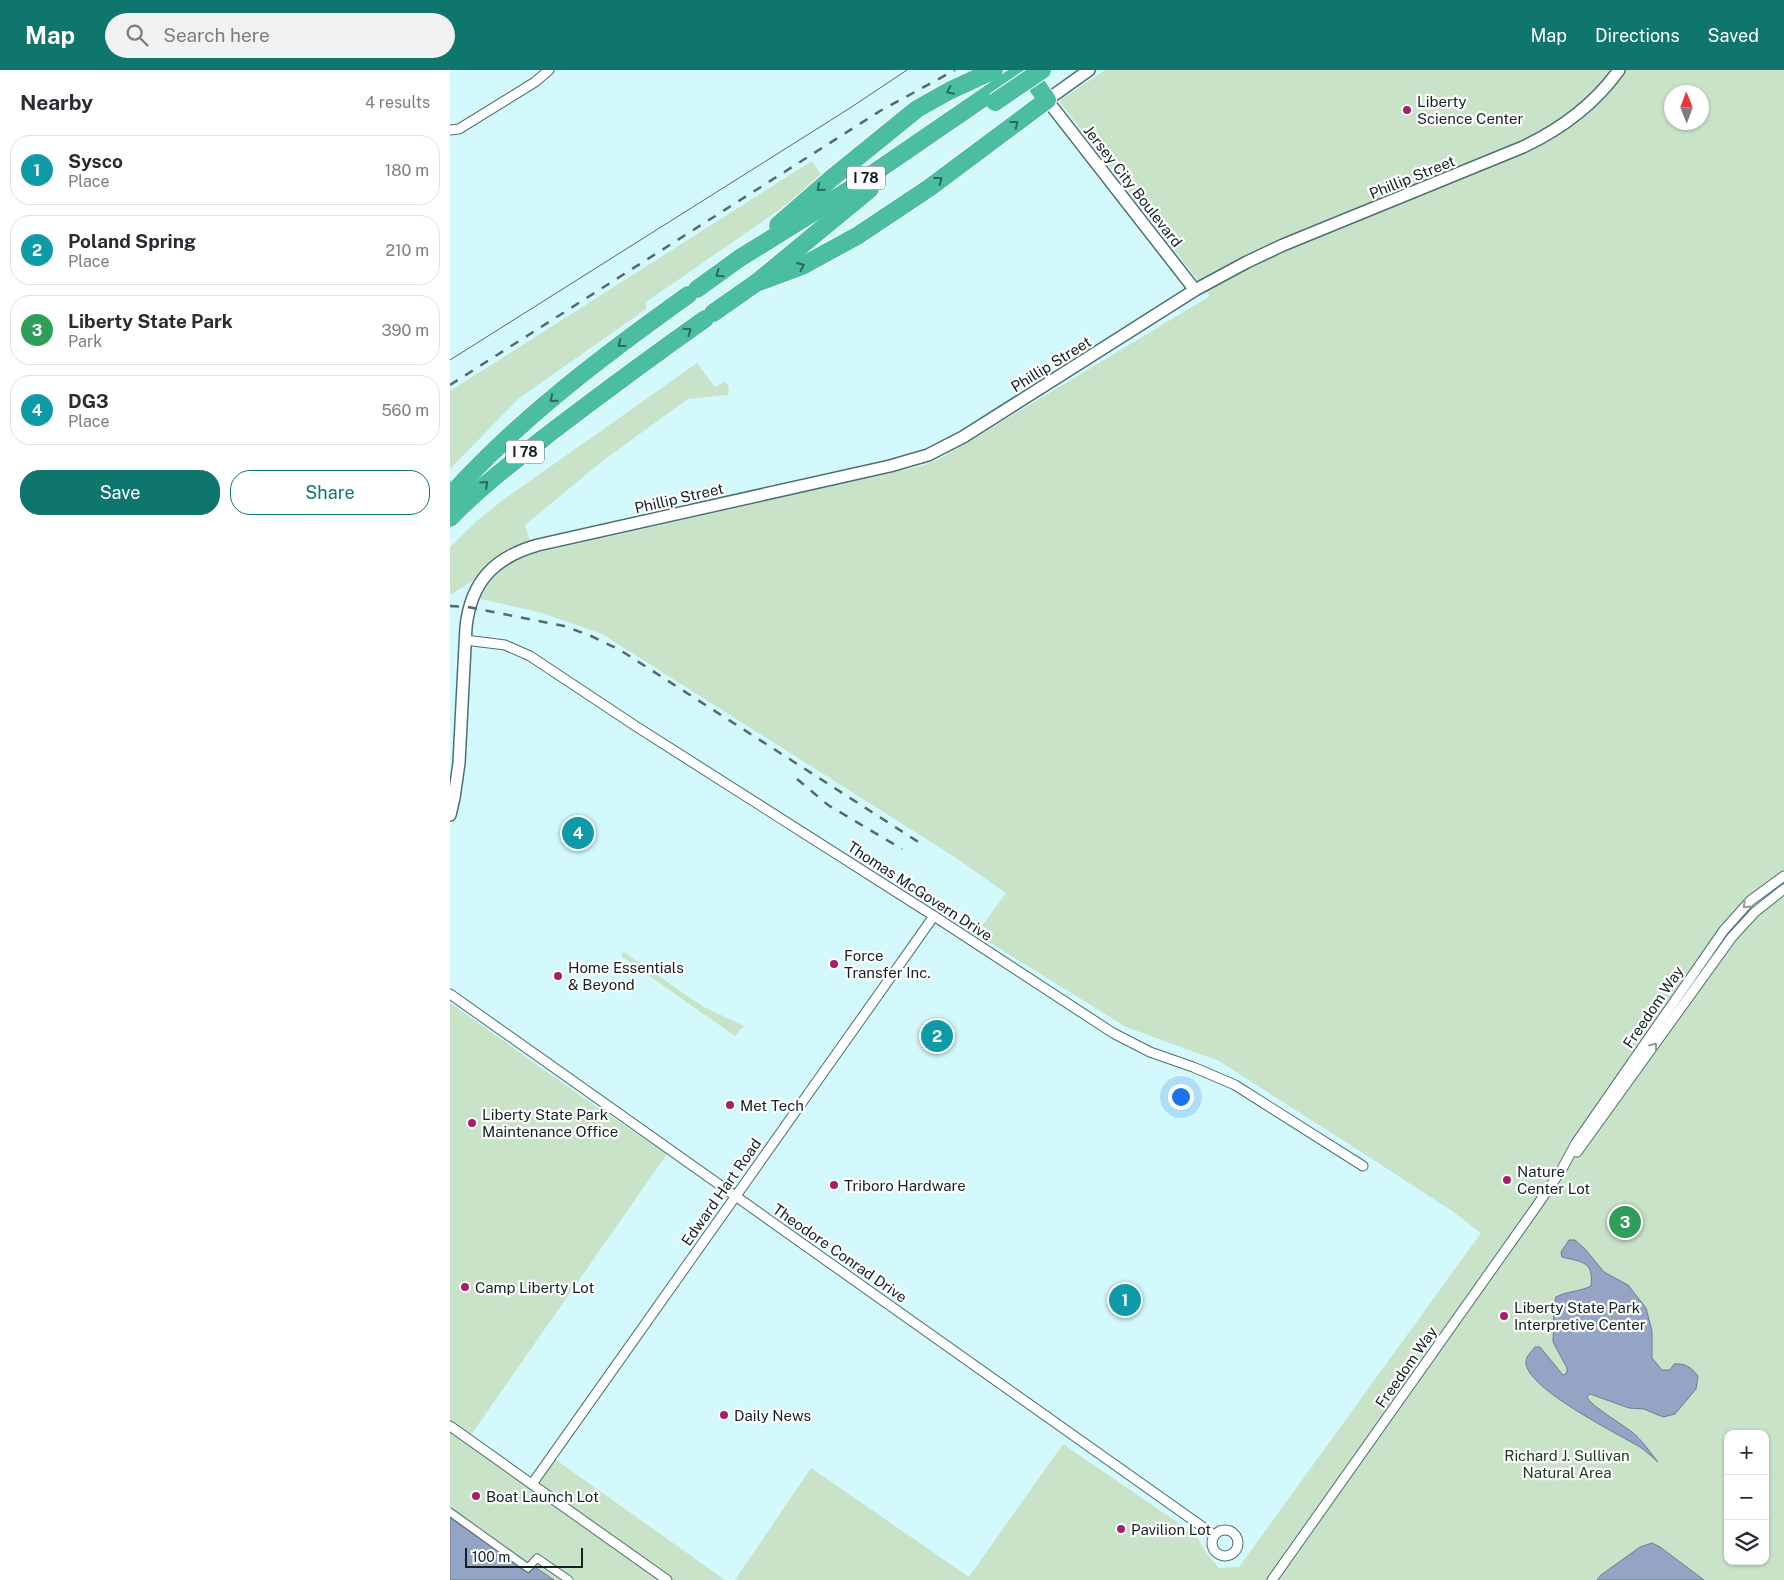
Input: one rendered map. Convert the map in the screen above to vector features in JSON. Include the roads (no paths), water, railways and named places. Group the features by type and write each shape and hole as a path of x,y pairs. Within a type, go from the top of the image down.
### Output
{"highway":[{"path":"740,258 814,193 917,109 934,98 994,70"},
{"path":"756,283 802,266 857,236 929,188 1047,100 1025,70"},
{"name":"I 78","path":"450,518 510,464 624,377 756,283 874,185 992,98 1025,70"},
{"name":"I 78","path":"450,496 488,457 554,398 619,346 692,292 740,258 992,98 1042,70"}],"street":[{"path":"450,130 460,129 535,82 549,70"},
{"path":"1047,100 1090,70"},
{"name":"Phillip Street","path":"450,814 459,763 467,615 471,601 484,579 498,563 507,557 526,549 890,466 928,455 963,437 1196,290 1247,262 1283,245 1538,140 1553,132 1583,110 1619,70"},
{"name":"Jersey City Boulevard","path":"1047,100 1196,290"},
{"name":"Thomas McGovern Drive","path":"465,640 505,645 530,656 637,727 934,916 1113,1033 1150,1052 1193,1067 1235,1085 1363,1166"},
{"name":"Freedom Way","path":"1562,1169 1576,1143 1724,930 1750,901 1784,876"},
{"name":"Freedom Way","path":"1272,1580 1562,1169 1582,1146 1732,938 1755,912 1784,889"},
{"name":"Edward Hart Road","path":"532,1484 934,916"},
{"name":"Theodore Conrad Drive","path":"450,994 1214,1535"},
{"path":"450,1426 667,1580"},
{"path":"450,1512 528,1568 537,1558 568,1580"}],"water":[{"path":"1569,1240 1575,1240 1585,1249 1604,1272 1628,1285 1646,1308 1652,1331 1652,1358 1662,1370 1670,1370 1674,1364 1681,1364 1690,1368 1698,1376 1696,1389 1675,1414 1663,1417 1644,1409 1629,1408 1590,1394 1587,1397 1600,1410 1636,1435 1658,1462 1640,1447 1558,1398 1542,1386 1531,1374 1526,1364 1526,1359 1530,1353 1535,1347 1540,1347 1563,1375 1567,1373 1567,1368 1553,1342 1554,1304 1556,1297 1591,1286 1591,1272 1585,1264 1562,1257 1561,1252"},
{"path":"450,1518 529,1573 535,1567 554,1580 450,1580"},
{"path":"1652,1543 1704,1580 1597,1580 1601,1575 1640,1547"}],"tram line":[{"path":"450,360 850,108 907,70"}],"railway":[{"path":"450,385 880,111 955,70"},
{"path":"450,606 468,607 564,626 620,650 920,843"},
{"path":"797,779 828,805 902,849"}],"place":[{"name":"Liberty Science Center","path":"1407,110"},
{"name":"DG3","path":"578,833"},
{"name":"Force Transfer Inc.","path":"834,964"},
{"name":"Home Essentials & Beyond","path":"558,976"},
{"name":"Poland Spring","path":"937,1036"},
{"name":"Met Tech","path":"730,1105"},
{"name":"Liberty State Park Maintenance Office","path":"472,1123"},
{"name":"Nature Center Lot","path":"1507,1180"},
{"name":"Triboro Hardware","path":"834,1185"},
{"name":"Liberty State Park","path":"1625,1222"},
{"name":"Camp Liberty Lot","path":"465,1287"},
{"name":"Sysco","path":"1125,1300"},
{"name":"Liberty State Park Interpretive Center","path":"1504,1316"},
{"name":"Daily News","path":"724,1415"},
{"name":"Boat Launch Lot","path":"476,1496"},
{"name":"Pavilion Lot","path":"1121,1529"}],"park label":[{"name":"Richard J. Sullivan Natural Area","path":"1567,1464"}]}
